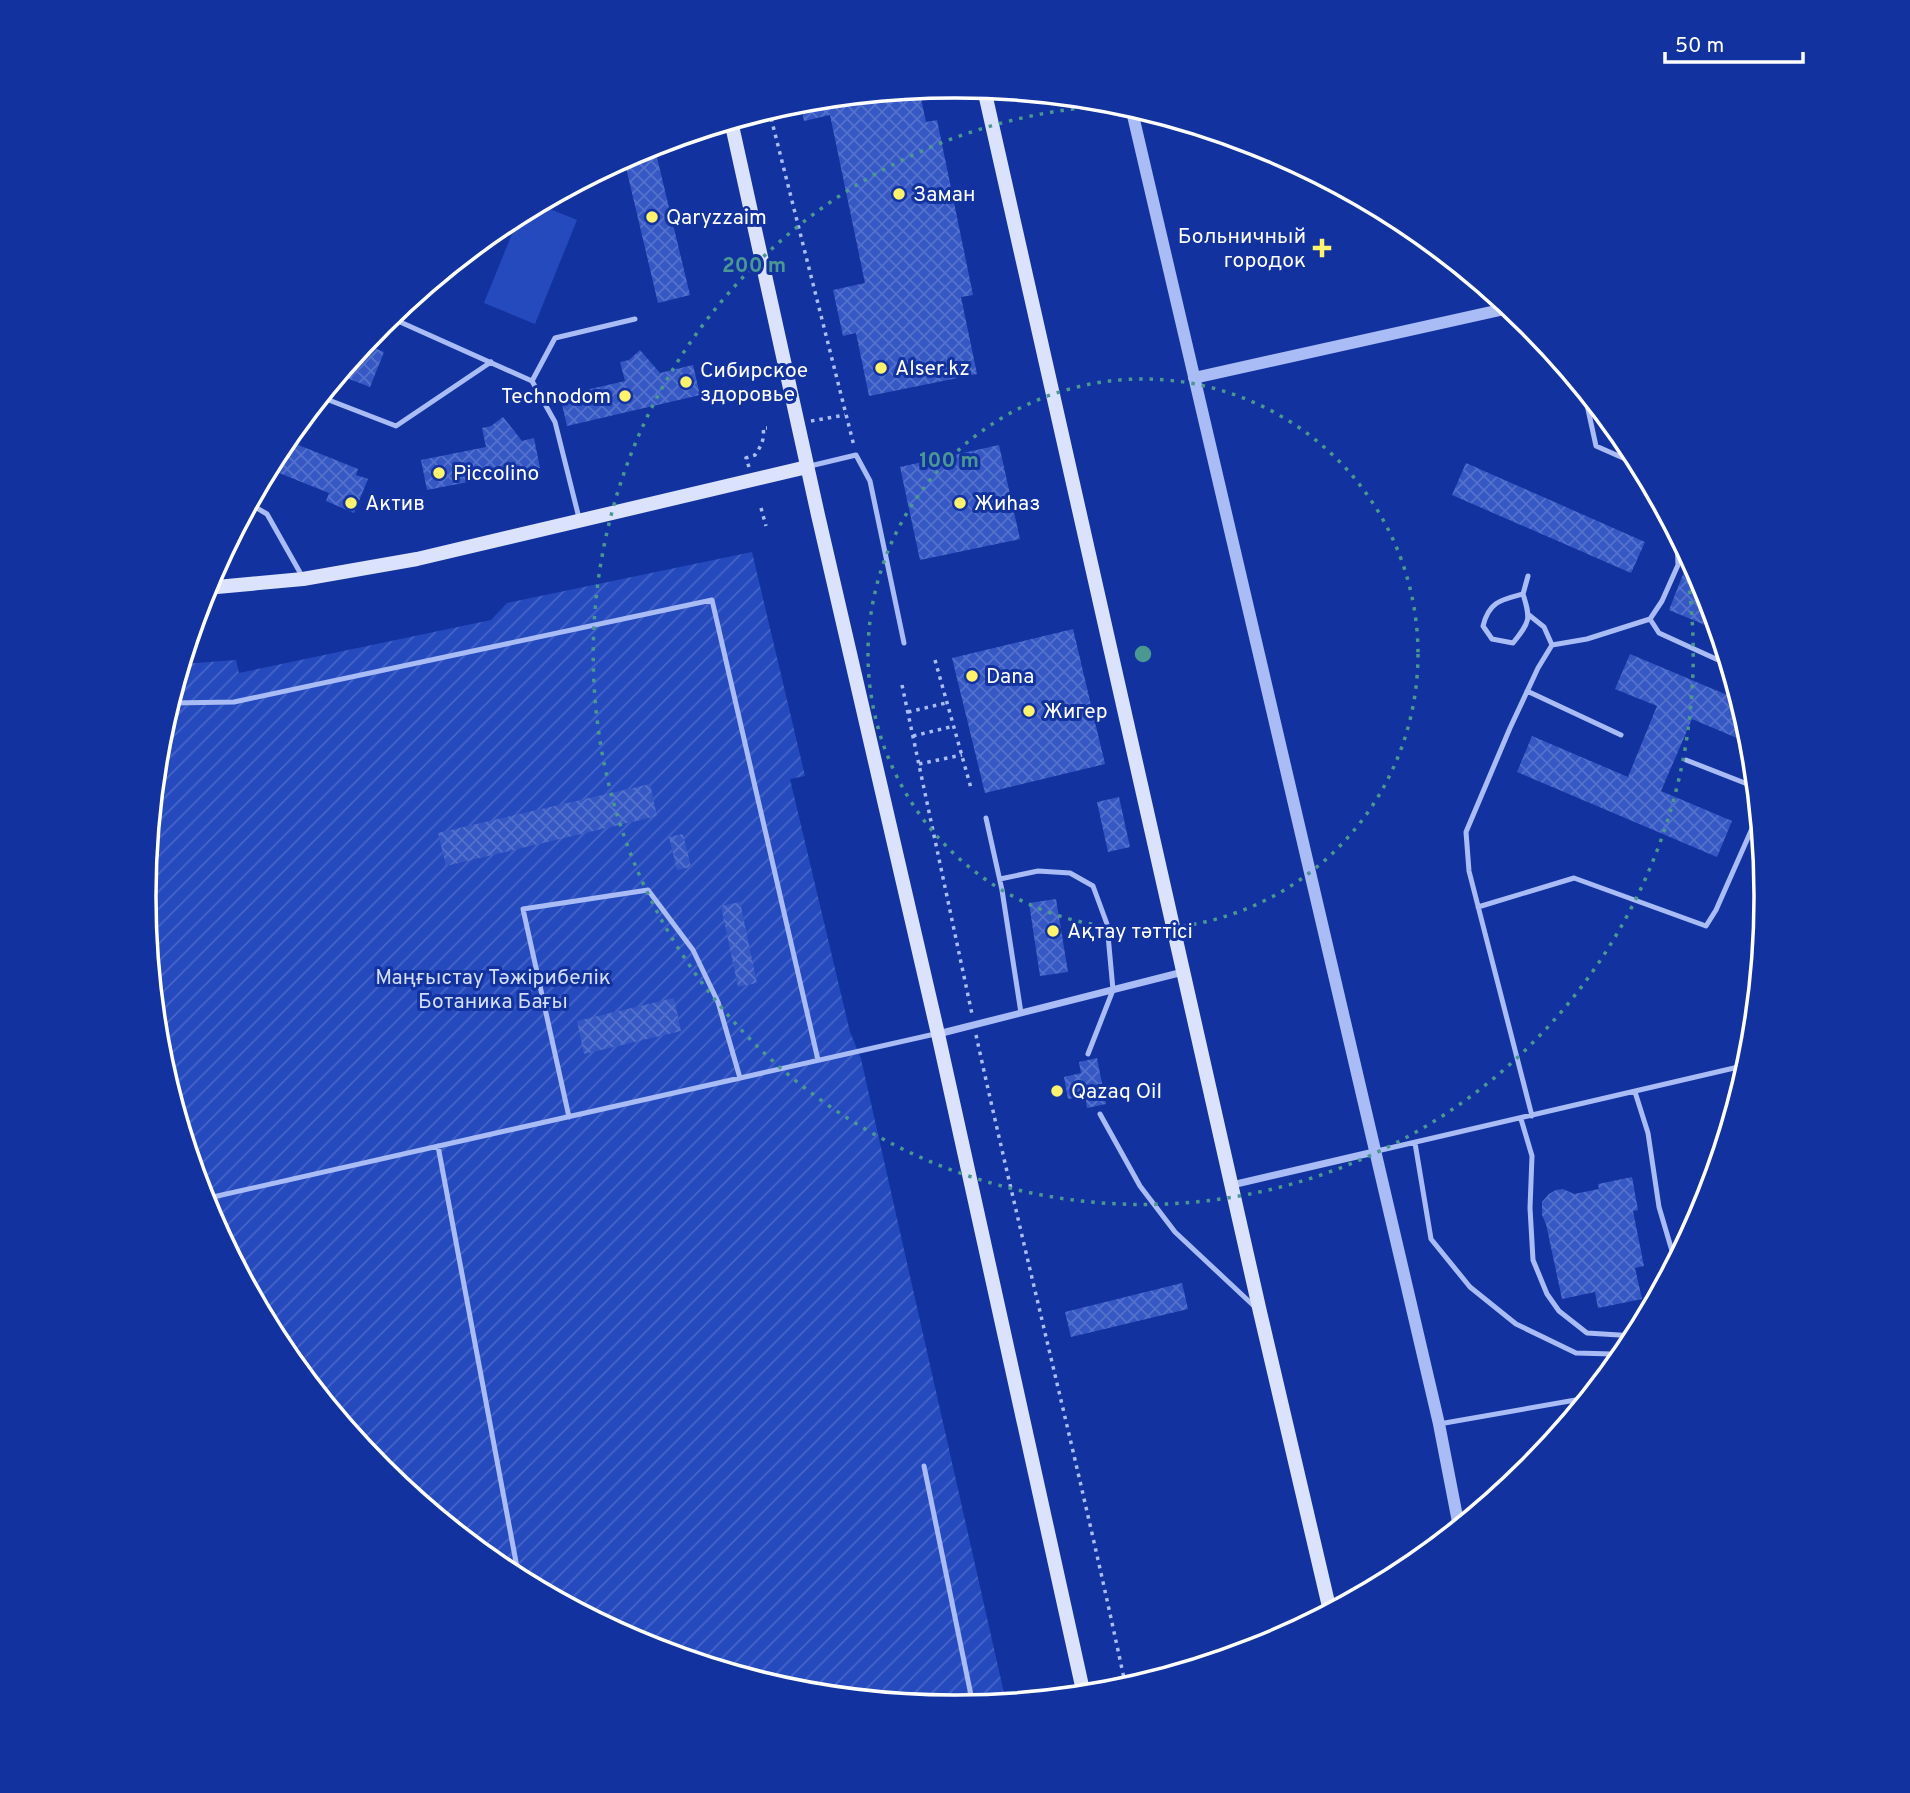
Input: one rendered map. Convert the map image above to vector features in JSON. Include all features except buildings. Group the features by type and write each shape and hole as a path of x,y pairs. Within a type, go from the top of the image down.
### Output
{"main road":[{"path":"986,99 1328,1602"},
{"path":"733,130 807,467 938,1034 1082,1685"},
{"path":"219,587 303,579 417,559 807,467"}],"street":[{"path":"1134,118 1439,1424 1457,1517"},
{"path":"1194,378 1496,310"},
{"path":"938,1034 1184,972"},
{"path":"1232,1185 1374,1152"}],"lane":[{"path":"532,381 555,338 635,319"},
{"path":"401,322 532,381 555,422 580,521"},
{"path":"330,400 396,426 491,362"},
{"path":"1588,410 1596,446 1622,457"},
{"path":"807,467 856,455 870,481 904,643"},
{"path":"257,508 267,514 303,579"},
{"path":"1532,1116 1469,871 1466,832 1527,691 1552,645 1587,639 1650,619 1662,601 1678,565 1677,557"},
{"path":"1528,576 1522,594 1529,615 1544,627 1552,645"},
{"path":"1522,594 1495,604 1486,613 1483,626 1492,639 1513,643 1524,630 1529,615"},
{"path":"181,703 234,702 712,600 818,1060"},
{"path":"1650,619 1659,634 1717,660"},
{"path":"1527,691 1621,735"},
{"path":"1686,760 1745,783"},
{"path":"986,818 1000,879 1021,1013"},
{"path":"1478,907 1574,878 1706,926 1716,910 1751,831"},
{"path":"1000,879 1038,871 1070,873 1093,886 1107,923 1113,990 1088,1054"},
{"path":"569,1117 523,909 648,890 694,950 718,1002 740,1078"},
{"path":"215,1197 938,1034"},
{"path":"1374,1152 1734,1068"},
{"path":"1635,1092 1648,1133 1659,1206 1671,1249"},
{"path":"1100,1114 1140,1186 1175,1232 1260,1312"},
{"path":"1521,1119 1532,1156 1530,1208 1533,1260 1547,1294 1559,1311 1587,1333 1622,1335"},
{"path":"1415,1143 1431,1239 1470,1287 1516,1325 1576,1353 1609,1354"},
{"path":"439,1146 516,1563"},
{"path":"1439,1424 1574,1400"},
{"path":"924,1466 970,1694"}],"path":[{"path":"771,119 856,455"},
{"path":"809,421 846,415"},
{"path":"751,472 746,458 755,455 764,435 762,428 767,428"},
{"path":"761,508 766,526"},
{"path":"935,660 971,788"},
{"path":"902,685 1003,1159 1124,1677"},
{"path":"908,712 947,702"},
{"path":"913,736 954,726"},
{"path":"919,764 962,755"}],"green space":[{"path":"550,209 577,220 535,324 484,303 513,232"},
{"name":"Маңғыстау Тәжірибелік Ботаника Бағы","path":"752,552 805,776 790,779 850,1032 861,1059 1004,1693 955,1695 851,1688 748,1668 698,1653 602,1613 511,1560 469,1530 390,1461 322,1383 263,1296 217,1202 184,1103 172,1052 158,949 156,897 163,792 172,741 192,663 236,660 239,673 491,620 507,603"}],"place":[{"name":"Заман","path":"899,194"},
{"name":"Qaryzzaim","path":"652,217"},
{"name":"Больничный городок","path":"1322,248"},
{"name":"Alser.kz","path":"881,368"},
{"name":"Сибирское здоровье","path":"686,382"},
{"name":"Technodom","path":"625,396"},
{"name":"Piccolino","path":"439,473"},
{"name":"Актив","path":"351,503"},
{"name":"Жиhаз","path":"960,503"},
{"name":"Dana","path":"972,676"},
{"name":"Жигер","path":"1029,711"},
{"name":"Ақтау тәттісі","path":"1053,931"},
{"name":"Qazaq Oil","path":"1057,1091"}]}
